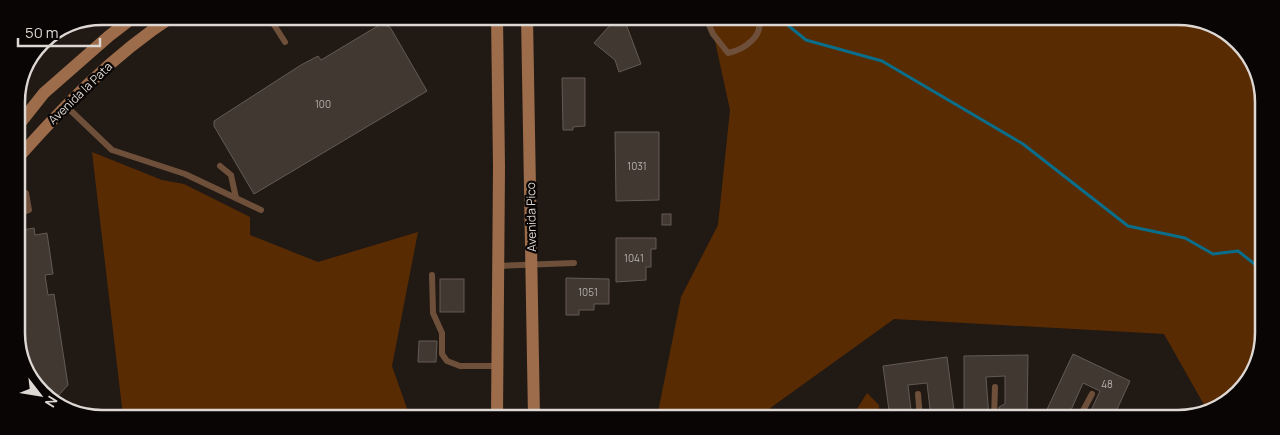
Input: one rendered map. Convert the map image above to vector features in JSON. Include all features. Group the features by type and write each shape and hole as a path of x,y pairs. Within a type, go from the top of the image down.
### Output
{"main road":[{"name":"Avenida la Pata","path":"25,117 44,93 123,25"},
{"name":"Avenida la Pata","path":"25,150 65,105 141,37 159,25"},
{"path":"497,25 497,410"},
{"name":"Avenida Pico","path":"527,25 534,410"}],"lane":[{"path":"274,25 285,42"},
{"path":"709,25 713,34 728,53 738,51 755,38 759,25"},
{"path":"65,105 112,150 185,174 261,210"},
{"path":"220,166 231,175 236,198"},
{"path":"25,211 29,210 26,193"},
{"path":"497,266 574,263"},
{"path":"432,275 433,313 442,333 442,354 447,361 460,366 497,366"},
{"path":"994,410 995,387"},
{"path":"918,394 919,410"},
{"path":"1083,410 1092,394"}],"shaded area":[{"path":"712,25 1178,25 1198,28 1216,35 1225,41 1242,59 1254,87 1255,333 1252,353 1245,372 1229,391 1204,405 1164,334 894,319 768,410 658,410 681,297 718,225 730,110"},
{"path":"92,152 162,180 184,184 250,217 250,235 318,262 418,232 392,366 408,410 122,410"},
{"path":"867,393 879,405 879,410 856,410"}],"building":[{"path":"379,25 384,25 390,27 427,91 254,194 214,126 214,121 301,65 318,56 321,60"},
{"path":"610,25 626,25 641,64 619,72 615,60 594,43"},
{"path":"562,78 585,78 585,126 573,127 573,130 563,130"},
{"path":"615,132 659,132 659,200 616,201"},
{"path":"662,214 671,214 671,225 662,225"},
{"path":"34,228 35,235 47,233 53,274 45,275 48,295 54,294 68,385 65,388 65,370 35,370 26,348 25,230"},
{"path":"616,238 656,238 656,249 651,249 651,267 646,267 646,280 616,282"},
{"path":"566,278 609,279 609,304 594,304 594,310 579,310 579,315 566,315"},
{"path":"440,279 464,279 464,312 440,312"},
{"path":"419,341 437,341 436,362 418,362"},
{"path":"1073,354 1130,381 1117,410 1091,410 1100,391 1083,383 1071,410 1047,410"},
{"path":"1028,355 1027,410 999,410 999,407 1005,404 1005,376 986,377 988,410 964,410 964,356"},
{"path":"947,357 954,410 930,410 927,383 908,385 911,410 889,410 883,366"}],"waterway":[{"path":"788,25 806,40 882,61 1023,144 1128,226 1185,238 1213,254 1238,251 1255,264"}]}
